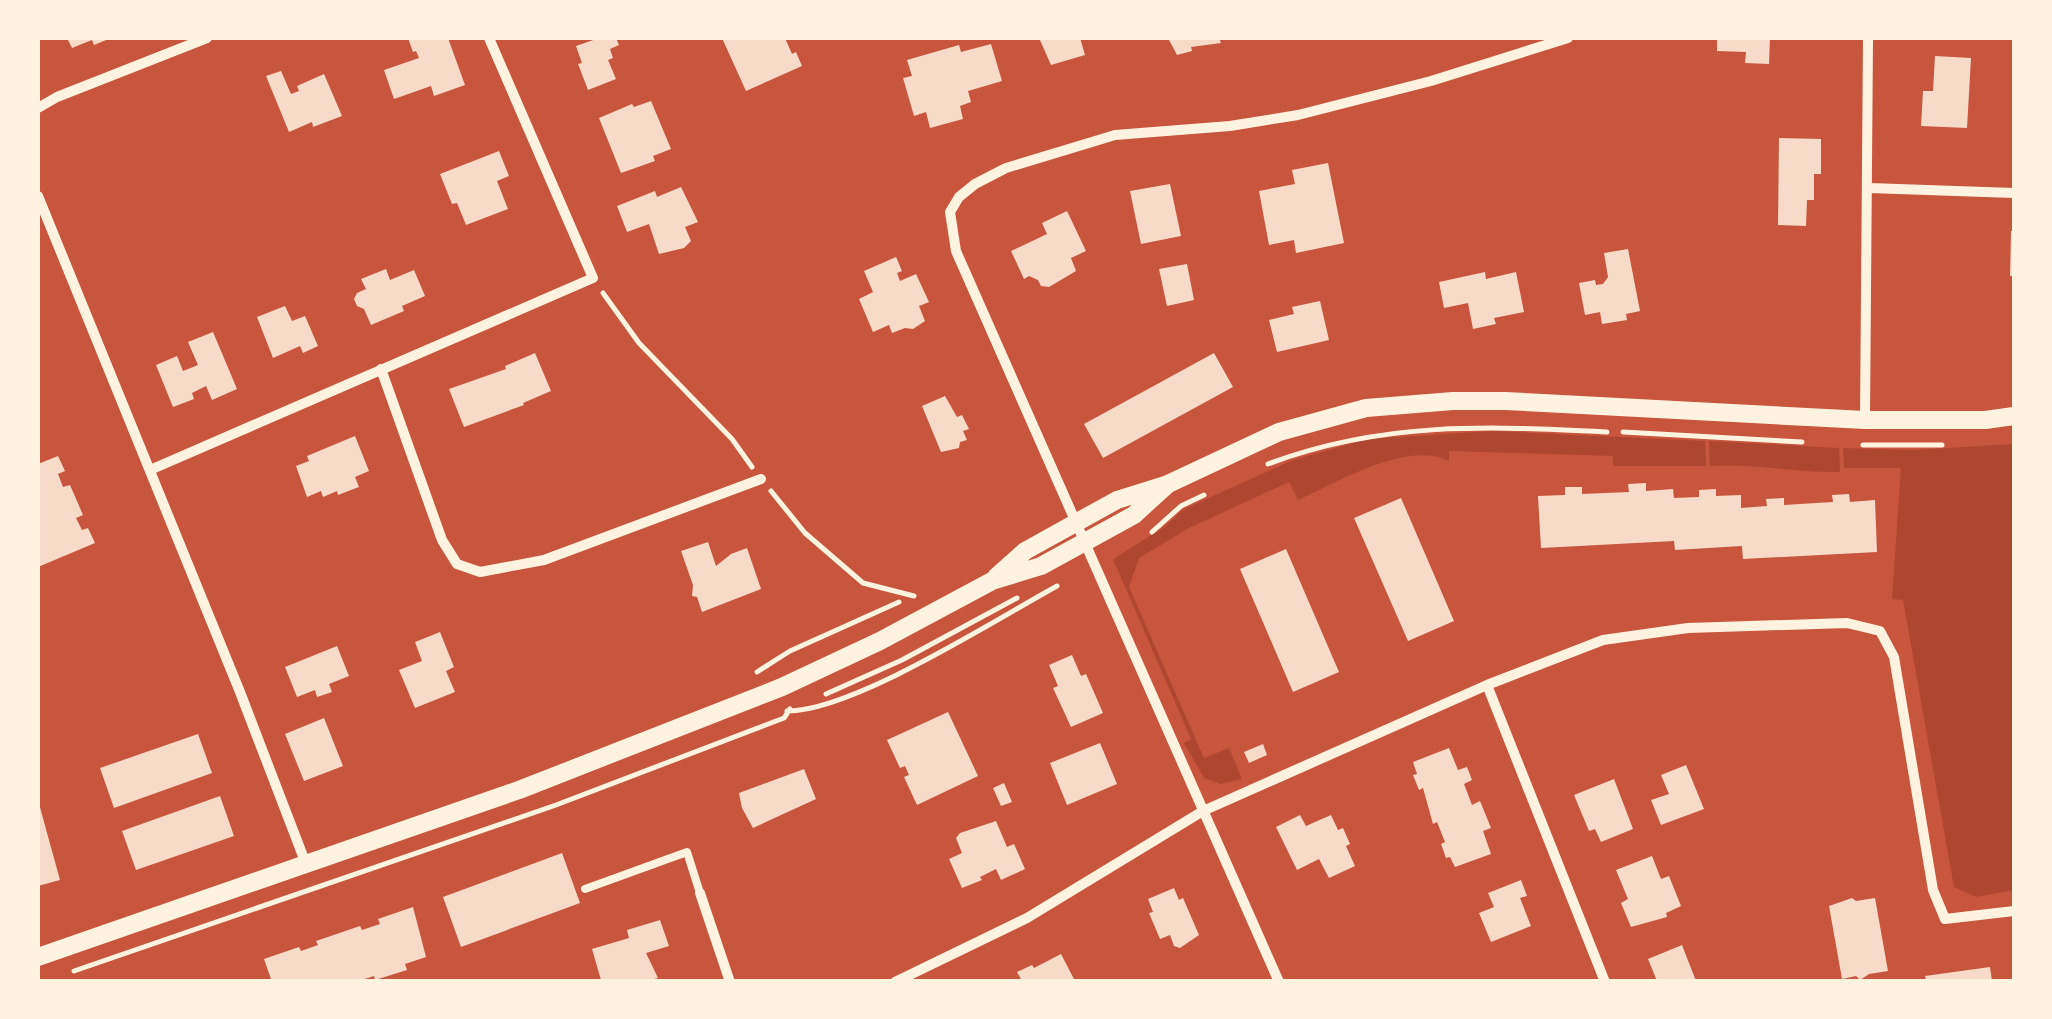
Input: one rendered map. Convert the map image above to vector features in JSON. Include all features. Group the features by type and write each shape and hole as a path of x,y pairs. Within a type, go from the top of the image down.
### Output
{"street":[{"path":"38,108 206,38"},
{"path":"150,470 593,278 489,38"},
{"path":"1279,982 956,252 950,212 958,197 1006,168 1115,135 1230,126 1298,115 1448,76 1568,38"},
{"path":"1861,428 1869,188 1868,38"},
{"path":"1869,188 2014,192"},
{"path":"38,196 306,864"},
{"path":"381,370 442,540 457,564 480,572 544,560 761,479"},
{"path":"992,581 1025,551 1124,496 1168,484 1278,432 1352,411 1409,404 1505,401 1861,428 2014,416"},
{"path":"38,957 519,790 782,688 992,581 1034,570 1134,515 1168,484"},
{"path":"894,982 1027,918 1202,810 1487,685 1603,640 1671,630 1847,623 1880,630 1894,658 1933,890 1946,920 2014,911"},
{"path":"1487,685 1605,982"},
{"path":"700,892 730,982"}],"lane":[{"path":"584,889 687,852 700,892"}],"path":[{"path":"593,278 639,344 732,439 804,532 862,583 914,596 790,652 743,682"},
{"path":"1511,420 1606,424"},
{"path":"1626,424 1801,433"},
{"path":"1351,432 1261,463 1368,435 1467,426 1820,443"},
{"path":"1861,428 1942,437"},
{"path":"1857,444 1958,444"},
{"path":"1142,534 1176,499 1212,487"}],"shaded area":[{"path":"1492,431 1705,441 1706,466 1613,466 1613,456 1449,451 1449,461 1432,456 1393,459 1298,500 1289,482 1189,528 1139,558 1129,587 1204,758 1229,748 1242,779 1221,784 1204,778 1184,743 1191,739 1113,559 1163,528 1184,509 1293,460 1368,439"},
{"path":"1709,441 1839,448 1840,472 1710,466"},
{"path":"2014,444 2014,890 1976,897 1954,887 1903,600 1892,599 1901,468 1844,468 1843,448 1913,450"}],"building":[{"path":"67,38 111,38 72,48"},
{"path":"408,38 448,38 465,85 434,96 431,86 394,99 384,70 419,58"},
{"path":"599,38 616,38 619,45 610,49 613,58 608,60 616,79 588,90 576,46"},
{"path":"722,38 785,38 802,66 746,91"},
{"path":"1039,38 1080,38 1085,55 1051,65"},
{"path":"1168,38 1219,38 1221,43 1191,47 1192,51 1177,55"},
{"path":"1717,38 1770,38 1769,64 1745,63 1746,52 1717,51"},
{"path":"991,44 1002,81 968,91 971,102 960,106 963,119 930,128 926,112 914,116 903,78 912,76 907,60 959,45 961,52"},
{"path":"1935,56 1971,58 1967,128 1921,126 1923,91 1933,91"},
{"path":"281,71 291,94 299,91 297,86 324,74 342,116 289,132 266,76"},
{"path":"651,101 671,149 653,156 655,161 621,173 599,118 632,104 634,107"},
{"path":"1779,138 1821,139 1821,174 1814,174 1814,200 1807,200 1806,226 1778,225"},
{"path":"499,151 509,176 497,181 508,209 466,225 440,174"},
{"path":"1328,163 1344,243 1296,253 1294,240 1269,245 1259,191 1295,184 1292,170"},
{"path":"1170,184 1181,236 1141,244 1130,191"},
{"path":"681,187 698,222 685,227 691,241 684,248 659,254 649,224 627,232 617,206 655,191 657,197"},
{"path":"1067,211 1086,251 1071,258 1076,271 1049,287 1029,276 1024,279 1011,251 1047,234 1042,223"},
{"path":"2014,231 2014,276 2010,276"},
{"path":"1628,249 1640,311 1626,314 1627,320 1602,324 1600,312 1585,315 1579,283 1595,280 1596,285 1603,284 1608,277 1604,253"},
{"path":"896,257 902,271 897,273 900,281 916,274 929,302 919,306 925,321 913,329 892,333 889,325 873,332 859,299 873,292 864,271"},
{"path":"1187,264 1194,300 1167,306 1159,269"},
{"path":"386,269 390,280 414,270 425,296 402,306 404,311 371,325 354,299 366,289 361,279"},
{"path":"1485,272 1486,279 1516,272 1524,312 1494,318 1496,324 1473,329 1468,303 1444,308 1439,282"},
{"path":"1320,301 1329,340 1277,352 1269,320 1294,314 1292,307"},
{"path":"285,306 292,321 305,316 318,346 303,353 300,346 273,358 257,317"},
{"path":"213,332 237,389 212,400 206,386 192,393 194,399 173,407 156,365 177,356 183,371 198,365 188,342"},
{"path":"535,353 551,391 464,427 449,389 506,369 505,366"},
{"path":"1214,353 1233,387 1103,458 1084,424"},
{"path":"945,396 969,429 963,431 967,440 960,442 959,448 941,452 922,406"},
{"path":"355,436 369,471 355,477 359,487 338,495 337,491 323,497 321,491 307,497 296,466 309,461 307,456"},
{"path":"58,456 65,471 58,474 63,487 70,485 83,515 76,518 82,530 88,528 95,543 38,567 38,464"},
{"path":"1646,483 1646,491 1673,489 1674,498 1699,497 1699,490 1716,489 1716,496 1741,495 1741,508 1767,506 1766,499 1784,498 1784,505 1833,502 1832,495 1849,494 1850,502 1875,500 1877,552 1743,559 1742,546 1675,550 1674,541 1541,548 1538,496 1565,495 1565,487 1582,487 1582,494 1629,492 1628,484"},
{"path":"1401,498 1454,621 1408,641 1354,518"},
{"path":"708,542 716,566 747,548 761,589 702,612 697,597 692,596 693,585 681,551"},
{"path":"1286,549 1339,672 1293,692 1240,569"},
{"path":"440,632 454,667 446,671 455,692 415,708 399,670 422,661 415,642"},
{"path":"337,646 349,676 329,684 332,692 317,697 315,690 297,697 285,667"},
{"path":"1072,655 1081,676 1086,674 1103,713 1071,727 1053,688 1058,686 1049,665"},
{"path":"948,712 978,776 917,805 904,777 909,775 905,766 900,768 887,740"},
{"path":"324,718 343,766 304,781 285,734"},
{"path":"198,734 212,773 114,808 100,768"},
{"path":"1100,743 1117,784 1067,805 1050,763"},
{"path":"1263,744 1267,755 1249,763 1244,752"},
{"path":"1449,748 1458,770 1467,767 1472,780 1464,784 1472,805 1480,801 1491,828 1483,831 1491,854 1455,867 1450,857 1446,858 1441,844 1445,842 1437,822 1433,824 1423,788 1419,790 1413,775 1417,774 1413,762"},
{"path":"1686,765 1704,809 1661,825 1651,800 1669,794 1661,775"},
{"path":"804,769 816,799 753,828 739,793"},
{"path":"1614,779 1633,829 1601,842 1595,829 1589,831 1574,795"},
{"path":"1004,783 1012,802 1001,806 993,788"},
{"path":"220,796 234,836 136,870 122,831"},
{"path":"38,800 60,880 38,886"},
{"path":"1300,815 1306,826 1331,815 1338,830 1343,828 1355,866 1329,878 1319,859 1297,870 1276,827"},
{"path":"996,821 1007,847 1014,844 1025,869 1001,880 996,869 962,888 949,859 962,853 956,838 960,833"},
{"path":"562,853 580,903 461,947 443,897"},
{"path":"1652,856 1661,879 1669,876 1681,906 1666,913 1667,917 1631,927 1621,903 1628,899 1616,870"},
{"path":"1521,880 1527,896 1520,898 1531,926 1491,942 1479,913 1494,907 1488,893"},
{"path":"1174,888 1179,900 1183,898 1199,935 1180,948 1174,946 1170,935 1160,939 1149,913 1153,912 1148,899"},
{"path":"1852,898 1875,898 1888,971 1860,980 1856,976 1842,979 1829,906"},
{"path":"413,907 426,957 405,964 407,970 375,980 374,976 358,981 272,982 264,959 299,947 301,951 318,945 316,941 360,926 362,930 380,924 378,919"},
{"path":"660,920 669,946 646,953 658,978 601,980 592,949 629,938 627,930"},
{"path":"1682,945 1696,981 1657,981 1648,959"},
{"path":"1061,954 1075,981 1022,981 1017,972 1032,965 1034,968"},
{"path":"1990,967 1992,981 1926,981 1925,976"}]}
